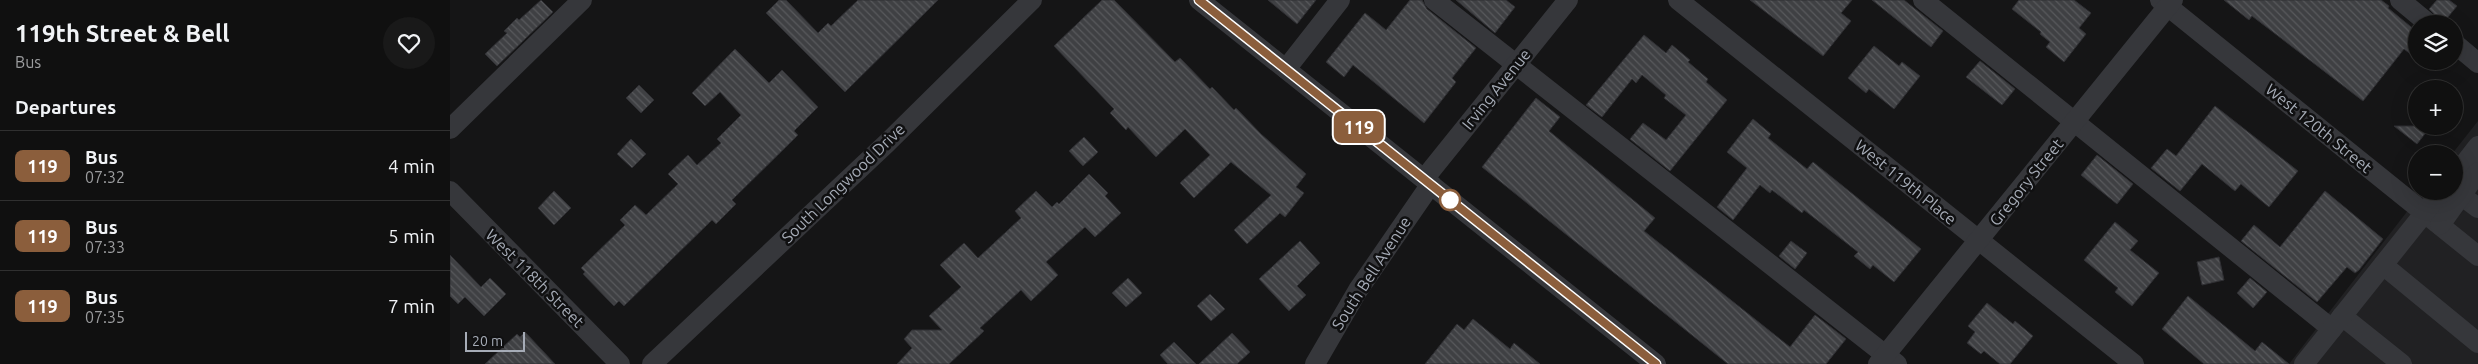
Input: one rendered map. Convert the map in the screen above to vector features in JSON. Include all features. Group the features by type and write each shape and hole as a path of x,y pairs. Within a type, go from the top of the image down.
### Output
{"street":[{"path":"450,129 582,0"},
{"name":"South Longwood Drive","path":"660,362 1032,0"},
{"path":"1199,0 1656,364"},
{"path":"1286,69 1340,0"},
{"path":"1434,0 1887,361"},
{"name":"Irving Avenue","path":"1427,182 1568,0"},
{"name":"West 119th Place","path":"1678,0 2134,364"},
{"path":"1923,0 2075,122 2337,323 2402,364"},
{"path":"2400,0 2418,15"},
{"name":"Gregory Street","path":"1887,361 1979,240 2075,122 2167,2"},
{"name":"West 120th Street","path":"2167,2 2478,256"},
{"path":"2463,50 2478,63"},
{"path":"2463,165 2478,146"},
{"path":"2304,364 2383,265 2432,219 2470,202 2478,172"},
{"name":"South Bell Avenue","path":"1315,364 1358,290 1427,182"},
{"name":"West 118th Street","path":"450,191 620,364"},
{"path":"2432,219 2439,200"},
{"path":"2383,265 2478,343"}],"shaded area":[{"path":"2478,121 2478,364 2289,364 2416,200 2463,200 2463,145 2459,145"}],"building":[{"path":"541,0 553,12 497,66 485,54 507,33 504,31 517,18 519,20"},
{"path":"779,0 786,0 818,33 828,23 831,26 858,0 938,0 845,92 766,13"},
{"path":"1102,0 1114,0 1175,62 1180,58 1210,89 1212,87 1234,110 1236,108 1261,134 1306,174 1296,187 1304,193 1285,217 1280,213 1247,244 1234,230 1271,195 1231,162 1194,198 1180,183 1210,155 1185,129 1156,157 1128,127 1126,130 1110,113 1114,109 1054,46"},
{"path":"1268,0 1316,0 1297,24"},
{"path":"1410,0 1422,0 1427,9 1476,48 1452,78 1456,82 1424,123 1353,65 1344,77 1326,62 1365,13 1386,30"},
{"path":"1456,0 1506,0 1515,7 1495,33"},
{"path":"1750,0 1852,0 1841,13 1851,21 1823,56"},
{"path":"1872,0 1904,0 1943,31 1931,47"},
{"path":"2019,0 2074,0 2091,13 2079,28 2086,34 2064,62 2046,47 2050,42 2040,34 2041,32 2012,9"},
{"path":"2224,0 2381,0 2408,24 2408,52 2404,49 2363,101 2252,16 2249,20"},
{"path":"2437,0 2449,0 2457,6 2450,15 2435,15 2429,9"},
{"path":"1644,35 1666,53 1672,45 1708,79 1706,82 1727,100 1670,171 1630,139 1643,123 1666,140 1686,115 1664,98 1666,95 1642,75 1636,83 1632,79 1602,117 1586,105"},
{"path":"1874,46 1899,66 1902,62 1920,76 1894,109 1869,89 1866,93 1848,78"},
{"path":"735,49 769,83 782,70 818,107 794,131 798,135 732,200 736,204 716,224 712,220 624,306 619,301 614,306 583,274 585,272 581,268 625,225 620,220 635,205 646,215 678,184 668,174 688,155 697,165 721,143 717,139 741,115 720,92 705,106 692,93"},
{"path":"1980,61 2015,89 2002,105 1966,77"},
{"path":"639,85 654,100 641,113 626,98"},
{"path":"1536,98 1560,117 1549,131 1655,218 1644,231 1790,347 1815,315 1846,339 1826,364 1728,364 1482,167"},
{"path":"2215,106 2298,171 2269,207 2241,184 2235,191 2202,164 2180,191 2151,168 2167,149 2176,156"},
{"path":"1753,119 1771,134 1768,138 1807,169 1813,162 1921,249 1894,282 1873,265 1870,269 1854,256 1858,252 1804,210 1802,213 1772,190 1770,193 1760,185 1733,220 1717,207 1747,168 1727,152"},
{"path":"2394,126 2408,126 2408,135 2424,135 2417,144"},
{"path":"1084,137 1098,152 1083,166 1069,151"},
{"path":"631,139 646,154 632,168 617,154"},
{"path":"2097,155 2133,184 2117,204 2081,175"},
{"path":"1089,174 1108,193 1105,196 1121,213 1095,237 1085,227 1046,262 1058,275 1031,301 1021,290 980,328 984,331 949,364 897,364 912,348 904,339 912,330 942,330 929,316 961,287 940,265 964,243 978,258 1021,218 1015,211 1036,191 1052,207 1057,202 1059,204"},
{"path":"554,191 571,208 554,225 538,208"},
{"path":"2325,191 2383,239 2359,270 2355,273 2347,267 2317,302 2241,241 2254,225 2280,247"},
{"path":"2115,222 2138,241 2130,250 2159,273 2132,306 2115,292 2118,288 2084,260"},
{"path":"1300,241 1320,263 1297,286 1306,295 1289,311 1259,279"},
{"path":"1791,241 1807,253 1795,269 1779,256"},
{"path":"450,255 481,287 490,278 506,294 484,316 465,297 458,304 450,296"},
{"path":"2219,257 2224,280 2202,285 2197,262"},
{"path":"1128,278 1142,293 1126,307 1112,293"},
{"path":"2250,278 2267,292 2253,308 2237,293"},
{"path":"1210,294 1225,309 1211,321 1197,306"},
{"path":"2188,296 2255,351 2262,342 2289,364 2204,364 2162,329"},
{"path":"1987,303 2013,324 2015,321 2033,336 2010,364 2000,364 1984,351 1981,354 1967,343 1975,332 1968,326"},
{"path":"1473,319 1510,349 1514,343 1540,364 1425,364 1457,324 1464,330"},
{"path":"525,332 555,364 485,364 517,334 520,337"},
{"path":"1232,333 1250,352 1237,364 1199,364"},
{"path":"1174,342 1196,364 1168,364 1160,355"}],"bus line":[{"name":"119","path":"1199,0 1656,364"}]}
